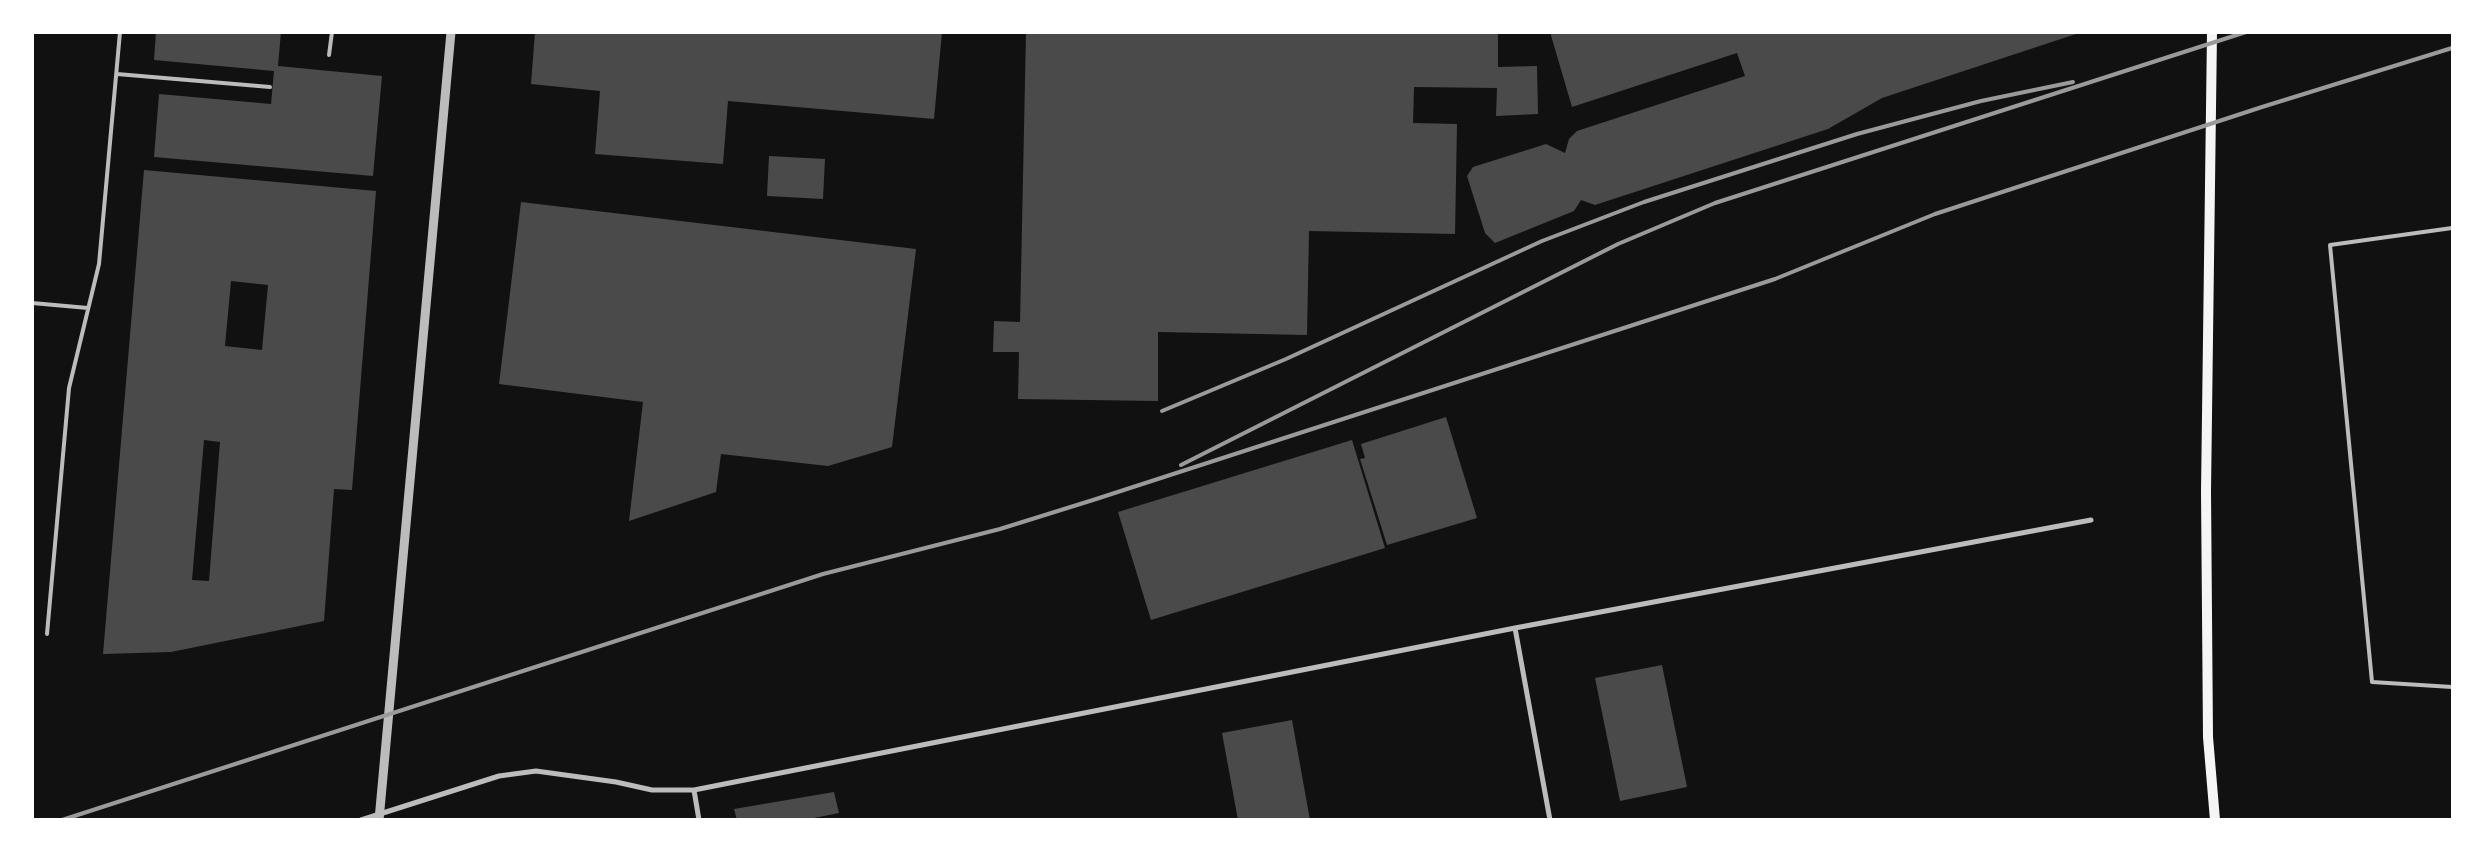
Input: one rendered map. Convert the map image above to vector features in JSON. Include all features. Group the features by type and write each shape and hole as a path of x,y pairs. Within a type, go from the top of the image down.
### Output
{"main road":[{"path":"2212,32 2206,491 2208,737 2215,820"}],"street":[{"path":"378,820 451,32"},
{"path":"361,820 499,776 536,771 616,782 652,790 694,790 1515,628 2091,520"},
{"path":"1515,628 1550,820"},
{"path":"694,790 699,820"}],"lane":[{"path":"47,634 69,388 99,264 120,32"},
{"path":"329,55 332,32"},
{"path":"117,74 270,87"},
{"path":"2452,228 2330,245 2372,682 2452,687"},
{"path":"32,303 88,308"}],"building":[{"path":"156,32 281,32 278,66 382,76 373,176 154,157 159,94 271,104 274,71 154,60"},
{"path":"535,32 942,32 934,119 728,101 723,164 595,154 600,91 531,84"},
{"path":"1026,32 1498,32 1498,67 1537,66 1538,114 1496,116 1497,88 1414,87 1413,123 1457,124 1455,234 1309,231 1307,335 1158,332 1158,401 1018,399 1019,352 993,352 994,321 1020,322"},
{"path":"1550,32 2079,33 1882,98 1828,129 1595,205 1581,200 1574,211 1495,243 1485,233 1467,176 1473,167 1546,144 1565,153 1569,139 1577,131 1745,76 1737,53 1572,107"},
{"path":"769,156 825,159 823,199 767,196"},
{"path":"144,170 376,191 352,490 334,489 324,621 171,652 103,654","holes":["231,281 268,285 262,350 225,346","204,440 220,442 209,581 192,580"]},
{"path":"521,202 916,249 892,447 828,466 721,454 716,492 629,521 643,402 499,384"},
{"path":"1446,417 1477,518 1387,545 1360,459 1365,458 1361,444"},
{"path":"1352,440 1385,548 1151,620 1118,512"},
{"path":"1662,665 1687,787 1620,801 1595,678"},
{"path":"1292,720 1310,820 1238,820 1222,733"},
{"path":"834,792 839,813 804,820 737,820 734,809"}],"railway":[{"path":"1181,465 1618,244 1715,203 2246,32"},
{"path":"62,820 823,574 1000,529 1093,500 1775,279 1935,214 2262,107 2452,48"},
{"path":"1162,411 1286,359 1542,241 1644,202 1857,134 1981,101 2073,82"}]}
